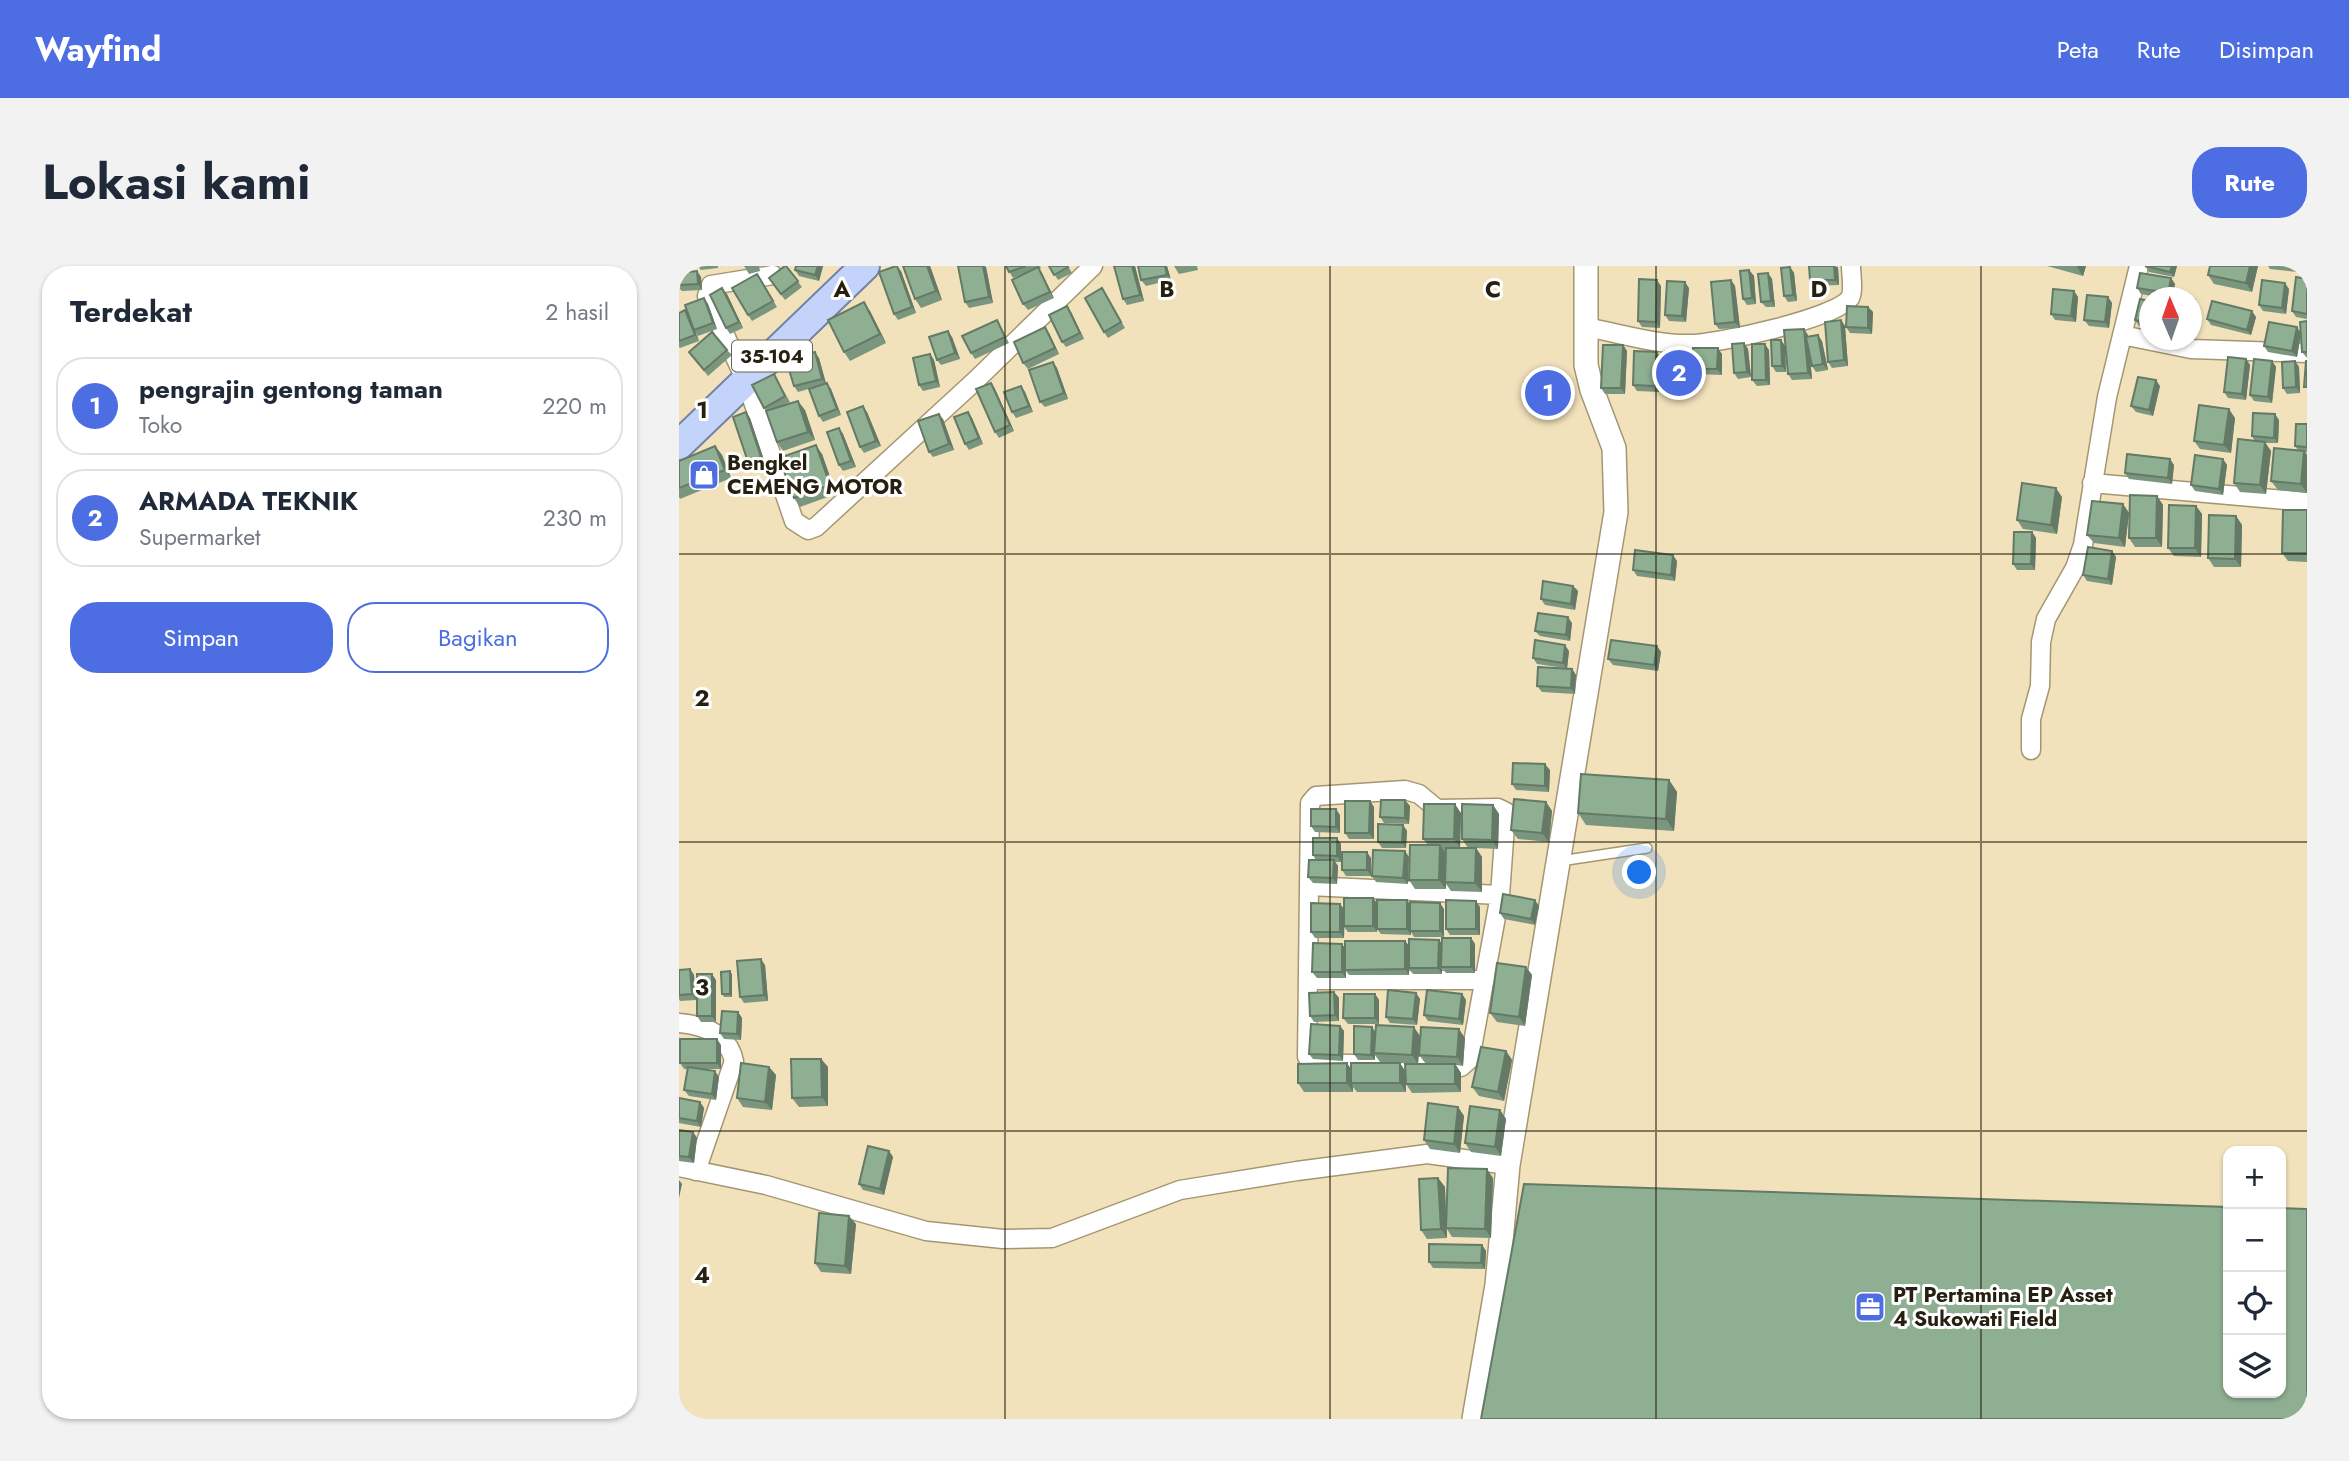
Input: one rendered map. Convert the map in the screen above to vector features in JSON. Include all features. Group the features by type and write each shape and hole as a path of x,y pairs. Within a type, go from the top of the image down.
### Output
{"main road":[{"name":"35-104","path":"679,445 865,266"}],"street":[{"path":"773,275 711,285 708,288 710,305 746,381 794,521 801,528 816,527 976,380 1093,266"},
{"path":"1474,1419 1503,1285 1508,1165 1543,920 1560,861 1617,499 1614,448 1592,390 1586,365 1586,266"},
{"path":"1585,327 1691,344 1729,340 1820,316 1844,303 1851,295 1851,266"},
{"path":"2031,750 2031,719 2040,686 2041,642 2046,619 2075,568 2083,545 2092,483 2139,266"},
{"path":"2122,335 2191,349 2307,353"},
{"path":"2092,483 2307,502"},
{"path":"1405,790 1419,794 1437,809 1498,808 1506,812 1500,895 1503,915 1485,980 1470,1059 1461,1067 1313,1063 1307,1057 1309,808 1313,799 1405,790"},
{"path":"1308,886 1500,895"},
{"path":"1308,980 1485,980"},
{"path":"679,1023 698,1025 713,1032 730,1046 734,1060 687,1169 778,1189 926,1230 1003,1239 1052,1238 1179,1190 1297,1171 1427,1154 1508,1165"}],"lane":[{"path":"1560,861 1647,848"}],"building":[{"path":"785,266 798,281 781,294 769,278"},
{"path":"796,266 818,266 815,275 795,270"},
{"path":"897,266 912,307 894,314 879,272"},
{"path":"903,266 927,266 936,291 915,299"},
{"path":"958,266 983,266 989,297 965,302"},
{"path":"1006,266 1026,266 1009,272"},
{"path":"1049,266 1067,266 1068,267 1054,275"},
{"path":"1114,266 1132,266 1140,295 1123,299"},
{"path":"1138,266 1165,266 1167,275 1141,280"},
{"path":"1809,266 1834,266 1835,280 1810,280"},
{"path":"2145,266 2172,266 2170,272"},
{"path":"2210,266 2250,266 2246,283 2208,275"},
{"path":"1038,267 1050,292 1023,304 1012,280"},
{"path":"1790,267 1793,295 1784,296 1781,268"},
{"path":"1749,270 1752,298 1743,299 1740,271"},
{"path":"697,271 698,284 679,285 679,273"},
{"path":"1768,273 1771,301 1761,302 1758,274"},
{"path":"2140,273 2171,278 2169,287 2137,288"},
{"path":"757,274 773,301 748,315 732,288"},
{"path":"2296,277 2307,279 2307,314 2292,311"},
{"path":"1639,279 1657,280 1656,322 1638,321"},
{"path":"1731,280 1735,322 1715,324 1711,282"},
{"path":"2262,280 2285,283 2282,308 2259,305"},
{"path":"1667,281 1685,282 1682,316 1665,315"},
{"path":"722,288 739,322 726,328 710,295"},
{"path":"1102,288 1121,322 1104,332 1085,298"},
{"path":"2053,289 2074,291 2071,316 2051,314"},
{"path":"2087,295 2108,297 2105,322 2084,320"},
{"path":"704,298 713,323 694,330 685,305"},
{"path":"2212,301 2252,311 2247,330 2207,319"},
{"path":"864,302 880,334 844,352 828,320"},
{"path":"2139,303 2139,321 2135,320"},
{"path":"1067,306 1080,333 1062,342 1049,315"},
{"path":"1847,306 1868,307 1868,328 1846,327"},
{"path":"685,310 695,335 679,341 679,313"},
{"path":"997,320 1005,337 971,353 962,336"},
{"path":"1841,320 1844,360 1828,362 1825,322"},
{"path":"2307,321 2307,352 2302,352 2300,322"},
{"path":"2269,322 2297,327 2292,351 2264,346"},
{"path":"1045,327 1055,348 1023,363 1014,342"},
{"path":"1804,329 1808,373 1788,374 1784,330"},
{"path":"948,331 955,353 937,360 929,337"},
{"path":"712,332 727,350 704,370 689,352"},
{"path":"1818,335 1823,364 1812,366 1806,337"},
{"path":"1771,340 1781,340 1782,366 1772,366"},
{"path":"1744,343 1747,372 1734,373 1732,344"},
{"path":"1752,344 1765,344 1766,380 1752,380"},
{"path":"1603,345 1623,345 1621,388 1601,388"},
{"path":"1693,348 1718,348 1717,369 1692,369"},
{"path":"1634,351 1657,352 1655,386 1633,385"},
{"path":"1665,351 1687,352 1685,383 1663,382"},
{"path":"815,352 822,379 794,386 786,360"},
{"path":"930,354 936,381 919,385 913,358"},
{"path":"2228,357 2246,359 2242,394 2224,392"},
{"path":"2254,359 2272,361 2268,397 2250,395"},
{"path":"2295,361 2296,387 2283,388 2282,362"},
{"path":"2306,361 2307,387 2304,387"},
{"path":"1053,362 1064,393 1040,402 1029,370"},
{"path":"774,374 785,396 764,408 752,385"},
{"path":"1559,374 1564,393 1528,401 1524,382"},
{"path":"2138,377 2156,380 2149,410 2131,406"},
{"path":"827,383 837,409 819,416 809,389"},
{"path":"991,383 1010,425 995,432 976,389"},
{"path":"1021,386 1029,406 1012,412 1004,392"},
{"path":"798,401 808,432 777,442 766,411"},
{"path":"2199,405 2229,409 2224,445 2194,441"},
{"path":"863,406 876,441 860,447 847,412"},
{"path":"746,412 761,457 748,462 733,417"},
{"path":"968,412 979,438 965,444 954,417"},
{"path":"2253,413 2275,414 2274,438 2252,436"},
{"path":"939,414 949,444 929,452 918,421"},
{"path":"2296,424 2307,424 2307,447 2295,446"},
{"path":"839,428 851,461 839,465 827,432"},
{"path":"2238,439 2265,442 2260,485 2234,483"},
{"path":"816,445 830,485 794,498 779,458"},
{"path":"715,446 725,470 679,488 679,461"},
{"path":"2274,448 2304,451 2301,484 2271,481"},
{"path":"2127,454 2170,459 2168,478 2125,473"},
{"path":"2195,455 2223,459 2219,489 2191,485"},
{"path":"2022,483 2056,488 2051,525 2017,520"},
{"path":"2130,495 2157,496 2156,538 2129,538"},
{"path":"2092,501 2123,504 2119,538 2087,535"},
{"path":"2169,505 2196,506 2195,548 2168,548"},
{"path":"2283,510 2307,510 2307,553 2282,553"},
{"path":"2209,515 2236,516 2235,559 2208,558"},
{"path":"2014,532 2032,532 2031,564 2013,564"},
{"path":"2088,547 2112,551 2108,579 2083,575"},
{"path":"1635,550 1673,555 1671,575 1633,570"},
{"path":"1543,581 1573,586 1571,604 1541,599"},
{"path":"1538,613 1568,617 1566,635 1535,631"},
{"path":"1535,640 1565,645 1563,663 1533,658"},
{"path":"1611,640 1657,646 1654,665 1608,659"},
{"path":"1538,667 1572,669 1571,688 1537,686"},
{"path":"1513,763 1545,764 1545,786 1512,784"},
{"path":"1581,774 1669,780 1666,819 1578,813"},
{"path":"1514,799 1546,802 1542,833 1511,830"},
{"path":"1381,800 1405,800 1405,818 1380,817"},
{"path":"1345,801 1370,801 1369,833 1345,833"},
{"path":"1424,804 1455,804 1454,839 1423,839"},
{"path":"1462,804 1493,805 1492,840 1462,839"},
{"path":"1311,809 1336,809 1336,827 1311,826"},
{"path":"1378,824 1403,825 1402,843 1378,842"},
{"path":"1313,838 1337,838 1337,856 1313,855"},
{"path":"1410,845 1440,845 1439,880 1409,880"},
{"path":"1446,848 1476,848 1475,883 1445,882"},
{"path":"1373,850 1405,851 1403,878 1372,876"},
{"path":"1342,852 1367,852 1367,870 1342,870"},
{"path":"1309,860 1334,860 1333,878 1308,877"},
{"path":"1503,894 1535,900 1531,919 1500,913"},
{"path":"1344,898 1373,898 1373,926 1344,926"},
{"path":"1377,900 1407,900 1407,929 1377,929"},
{"path":"1446,900 1476,901 1476,929 1446,929"},
{"path":"1410,902 1440,903 1440,931 1410,931"},
{"path":"1311,903 1340,904 1340,932 1311,932"},
{"path":"1442,938 1471,938 1471,967 1441,967"},
{"path":"1409,939 1439,940 1438,968 1409,968"},
{"path":"1345,941 1405,941 1405,969 1345,970"},
{"path":"1313,943 1342,944 1342,972 1312,972"},
{"path":"761,959 764,995 740,997 737,961"},
{"path":"1497,963 1526,967 1519,1017 1490,1013"},
{"path":"690,969 692,994 679,995 679,970"},
{"path":"730,971 730,994 722,994 721,972"},
{"path":"697,974 712,974 712,1016 697,1016"},
{"path":"1388,990 1416,993 1413,1019 1386,1017"},
{"path":"1427,990 1462,994 1459,1019 1424,1015"},
{"path":"1334,992 1335,1015 1310,1016 1309,993"},
{"path":"1344,994 1375,994 1375,1018 1343,1018"},
{"path":"722,1011 738,1012 737,1034 720,1033"},
{"path":"1311,1024 1340,1026 1339,1055 1309,1054"},
{"path":"1376,1025 1414,1027 1412,1055 1374,1053"},
{"path":"1354,1026 1372,1027 1371,1055 1354,1054"},
{"path":"1421,1027 1459,1029 1457,1057 1419,1055"},
{"path":"680,1039 717,1039 717,1063 680,1063"},
{"path":"1481,1047 1506,1051 1498,1092 1472,1087"},
{"path":"791,1059 821,1059 822,1097 792,1098"},
{"path":"741,1063 769,1067 765,1102 737,1098"},
{"path":"1347,1063 1347,1083 1298,1083 1298,1064"},
{"path":"1351,1063 1400,1063 1400,1083 1351,1083"},
{"path":"1405,1064 1455,1064 1455,1084 1406,1084"},
{"path":"688,1067 715,1071 712,1094 684,1090"},
{"path":"679,1098 700,1102 697,1121 679,1118"},
{"path":"1428,1103 1458,1107 1454,1144 1424,1140"},
{"path":"1470,1106 1500,1110 1495,1147 1465,1143"},
{"path":"679,1130 693,1132 689,1157 679,1156"},
{"path":"868,1146 889,1151 880,1189 859,1184"},
{"path":"1448,1168 1487,1169 1485,1229 1446,1228"},
{"path":"1438,1178 1441,1229 1421,1230 1419,1179"},
{"name":"PT Pertamina EP Asset 4 Sukowati Field","path":"1524,1184 2223,1207 2223,1398 2286,1398 2286,1208 2307,1209 2307,1419 1481,1419"},
{"path":"819,1213 849,1216 845,1266 815,1263"},
{"path":"1429,1244 1482,1245 1481,1263 1429,1262"}],"place":[{"name":"ARMADA TEKNIK","path":"1679,373"},
{"name":"pengrajin gentong taman","path":"1548,393"},
{"name":"Bengkel CEMENG MOTOR","path":"704,475"},
{"name":"PT Pertamina EP Asset 4 Sukowati Field","path":"1870,1307"}]}
